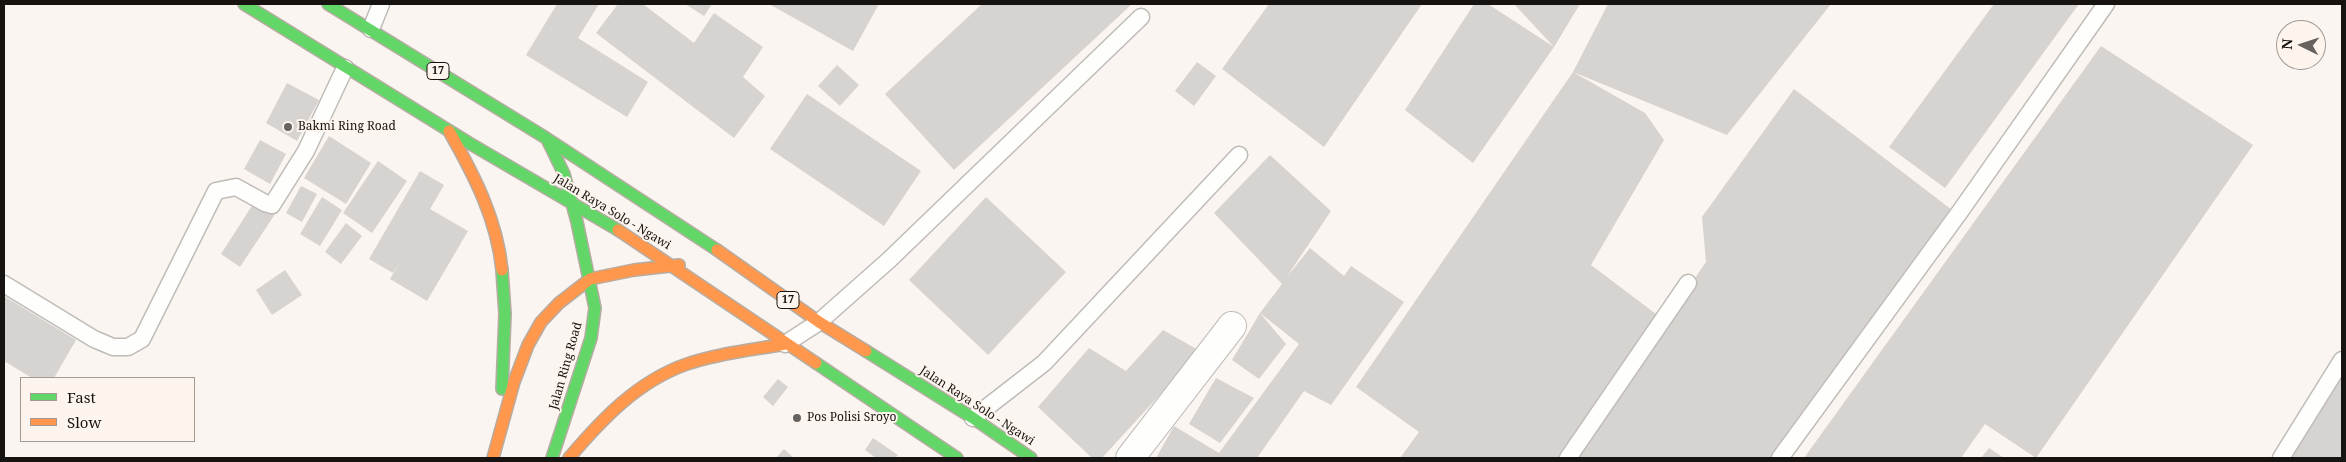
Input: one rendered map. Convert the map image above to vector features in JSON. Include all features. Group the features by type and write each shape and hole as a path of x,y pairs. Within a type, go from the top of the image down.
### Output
{"highway":[{"name":"Jalan Raya Solo - Ngawi","path":"244,4 345,68 572,202 672,265 785,344 956,458"},
{"name":"Jalan Raya Solo - Ngawi","path":"328,4 546,138 736,263 819,322 973,418 1031,458"},
{"path":"449,130 482,193 498,242 505,293 505,351 497,438 493,458"},
{"name":"Jalan Ring Road","path":"546,138 564,174 590,279 595,308 591,338 552,458"},
{"path":"716,264 736,263"},
{"path":"497,438 528,345 541,322 559,303 590,279 634,270 688,265"},
{"path":"569,458 589,434 635,392 676,368 708,359 785,344"}],"street":[{"path":"1130,458 1232,326"}],"lane":[{"path":"371,29 381,4"},
{"path":"1780,458 1959,213 2106,4"},
{"path":"785,344 819,322 888,260 1141,17"},
{"path":"4,284 94,339 113,347 128,347 142,339 216,191 236,187 272,205 306,151 345,68"},
{"path":"973,418 1044,363 1239,155"},
{"path":"1568,458 1688,283"},
{"path":"2281,458 2342,360"}],"building":[{"path":"557,4 599,4 578,38 648,82 627,117 526,55"},
{"path":"618,4 643,4 694,43 714,13 763,47 743,77 765,96 734,138 596,33"},
{"path":"685,4 712,4 704,16"},
{"path":"769,4 879,4 853,51"},
{"path":"982,4 1132,4 954,170 885,94"},
{"path":"1269,4 1422,4 1324,147 1222,69"},
{"path":"1474,4 1488,4 1554,47 1473,163 1405,110"},
{"path":"1514,4 1580,4 1554,47"},
{"path":"1608,4 1831,4 1727,135 1573,72"},
{"path":"1994,4 2079,4 1945,188 1889,147"},
{"path":"2101,46 2253,145 2036,458 1985,424 1961,458 1804,458"},
{"path":"1197,62 1216,76 1194,106 1175,91"},
{"path":"837,65 859,85 840,106 818,86"},
{"path":"1573,72 1645,113 1664,140 1591,265 1660,317 1562,458 1400,458 1419,432 1356,387"},
{"path":"287,83 319,100 297,141 266,123"},
{"path":"1794,89 1956,213 1778,458 1572,458 1706,262 1702,217"},
{"path":"807,94 921,171 884,226 770,149"},
{"path":"329,136 371,163 346,204 304,178"},
{"path":"260,140 286,154 270,184 244,169"},
{"path":"1270,155 1331,211 1286,278 1310,248 1344,276 1351,266 1404,302 1331,405 1304,391 1257,458 1156,458 1174,426 1219,453 1299,344 1260,313 1282,284 1214,213"},
{"path":"378,161 407,181 372,233 343,213"},
{"path":"420,171 444,185 430,209 468,231 427,301 390,279 402,259 393,273 369,259"},
{"path":"301,186 317,194 302,222 286,213"},
{"path":"322,197 342,210 320,246 300,234"},
{"path":"986,197 1066,272 988,355 909,280"},
{"path":"255,201 275,214 240,267 221,254"},
{"path":"346,223 362,236 341,264 325,252"},
{"path":"285,270 302,295 272,315 256,290"},
{"path":"4,296 76,340 55,377 30,377 4,361"},
{"path":"1260,313 1286,344 1259,379 1232,360"},
{"path":"1163,330 1200,351 1102,458 1092,458 1038,407 1089,348 1126,371"},
{"path":"2342,364 2342,458 2291,458"},
{"path":"1216,378 1254,398 1220,443 1189,424"},
{"path":"778,379 788,387 773,406 763,397"},
{"path":"873,438 898,455 895,458 876,458 865,450"},
{"path":"1989,448 2004,458 1981,458"},
{"path":"784,449 794,458 776,458"}],"traffic: fast":[{"path":"244,4 469,143 618,230"},
{"path":"328,4 546,138 717,250"},
{"path":"547,139 564,174 577,222 595,308 591,338 552,458"},
{"path":"502,270 505,314 502,389"},
{"path":"866,351 973,418 1031,458"},
{"path":"816,363 957,458"}],"traffic: slow":[{"path":"449,131 467,164 490,215 502,270"},
{"path":"618,230 816,363"},
{"path":"717,250 819,322 866,351"},
{"path":"493,458 514,382 528,345 541,322 559,303 590,279 634,270 679,265"},
{"path":"569,458 594,429 622,403 653,380 669,371 711,357 785,344"}],"place":[{"name":"Bakmi Ring Road","path":"288,127"},
{"name":"Pos Polisi Sroyo","path":"797,418"}]}
